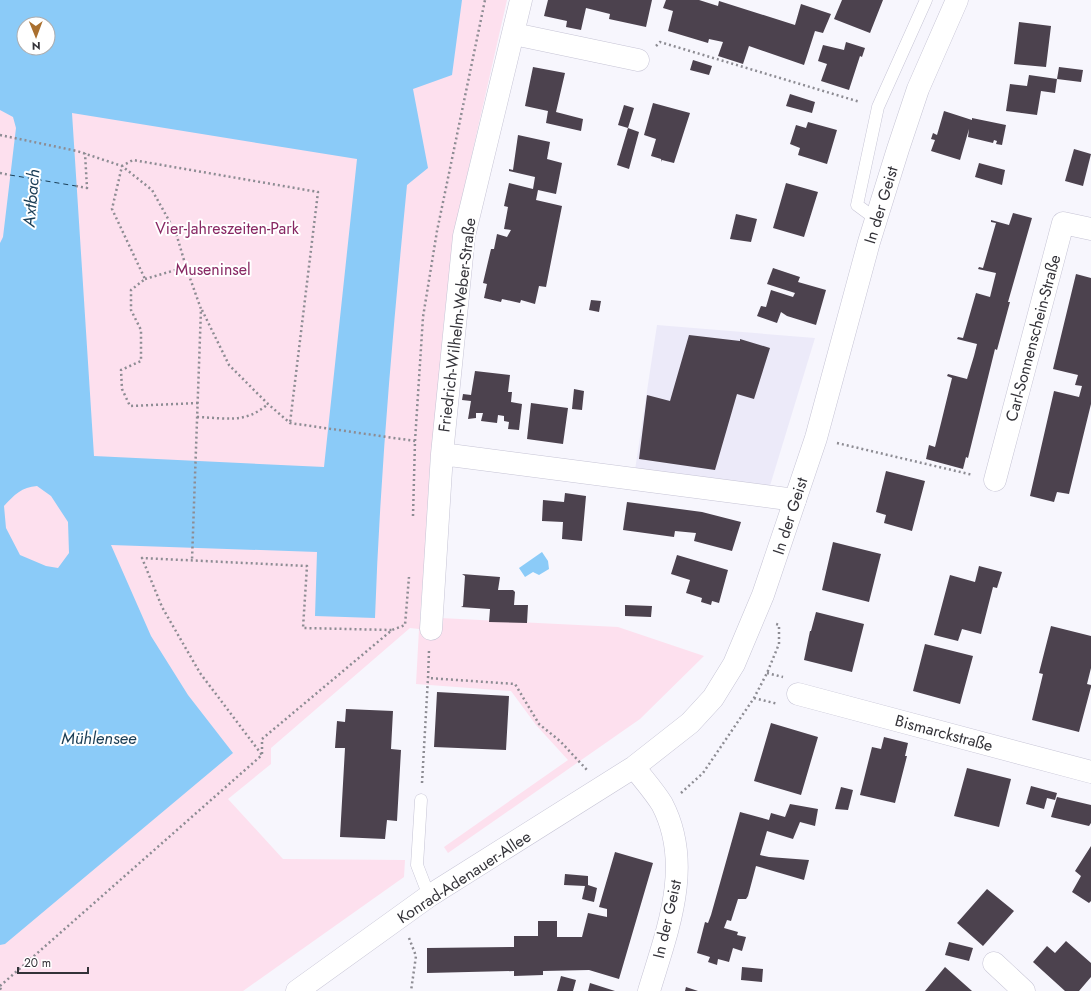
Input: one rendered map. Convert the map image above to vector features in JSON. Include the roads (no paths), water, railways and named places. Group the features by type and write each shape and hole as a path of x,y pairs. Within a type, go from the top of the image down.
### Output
{"street":[{"name":"Friedrich-Wilhelm-Weber-Straße","path":"431,629 442,454 464,236 521,0"},
{"name":"In der Geist","path":"649,991 673,908 678,873 674,839 662,804 634,767 690,723 713,698 734,664 764,596 816,438 876,219 918,89 957,0"},
{"path":"514,34 638,60"},
{"name":"Carl-Sonnenschein-Straße","path":"995,480 1063,223 1091,229"},
{"name":"Friedrich-Wilhelm-Weber-Straße","path":"442,454 796,500"},
{"name":"Bismarckstraße","path":"798,694 1091,772"},
{"name":"Konrad-Adenauer-Allee","path":"297,991 430,896 634,767"},
{"path":"994,963 1024,991"}],"lane":[{"path":"876,219 857,205 878,108 926,0"},
{"path":"421,800 417,865 430,896"}],"water":[{"name":"Mühlensee","path":"0,0 462,0 452,75 413,89 428,168 407,185 380,510 375,618 315,616 317,552 111,545 151,636 188,695 233,753 5,944 0,945 0,243 3,237 16,128 13,117 0,110","holes":["72,113 357,159 324,467 94,456","37,486 51,496 68,522 69,553 58,568 46,566 20,555 6,528 4,506 19,492 27,488"]},
{"path":"542,552 548,561 549,569 539,575 533,572 525,577 519,568"}],"water label":[{"name":"Axtbach","path":"31,198"}],"park label":[{"name":"Vier-Jahreszeiten-Park","path":"227,228"},
{"name":"Museninsel","path":"213,269"}]}
